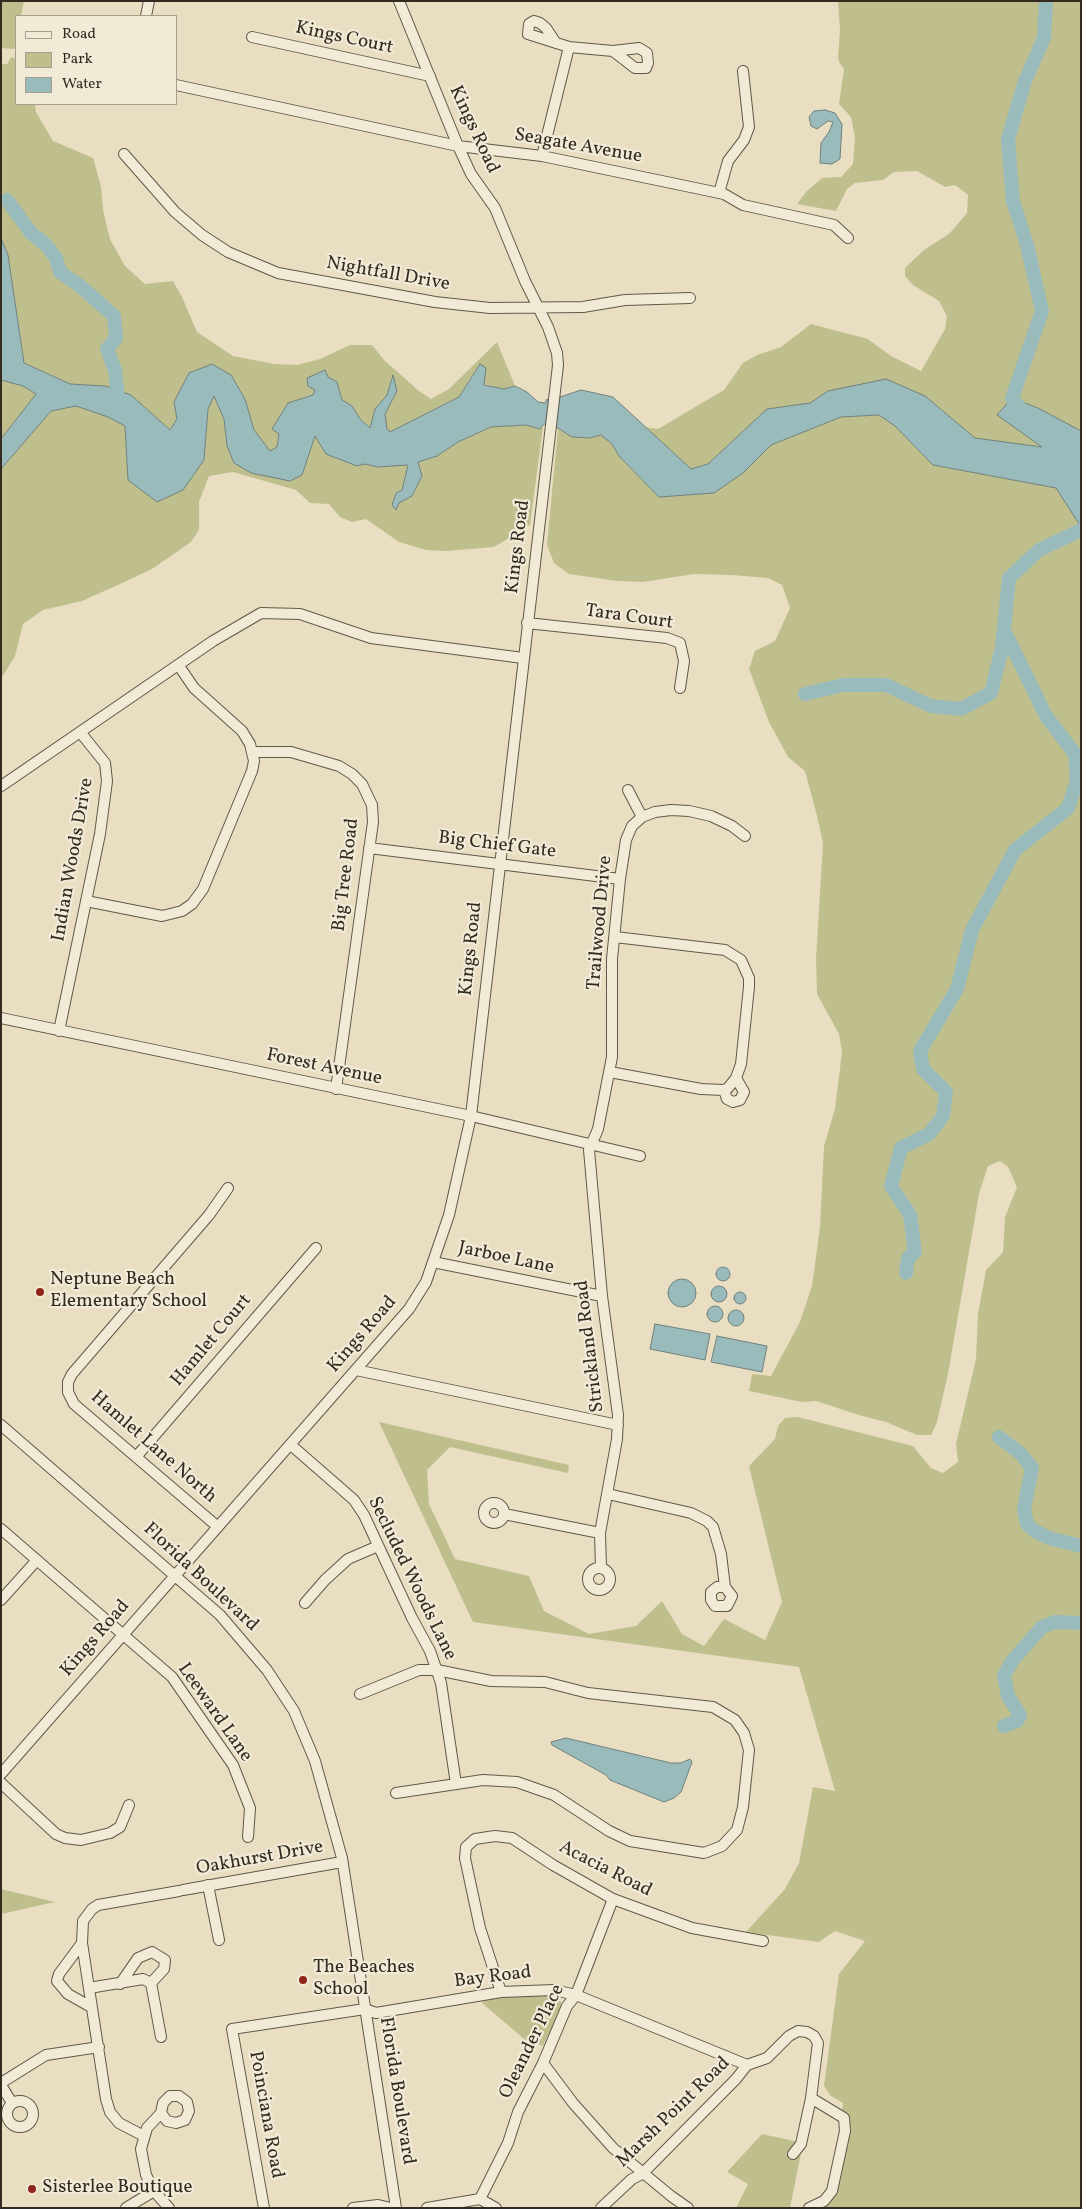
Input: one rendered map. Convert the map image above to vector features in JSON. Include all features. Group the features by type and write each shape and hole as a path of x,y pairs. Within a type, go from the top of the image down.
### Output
{"street":[{"path":"146,15 149,1"},
{"name":"Kings Road","path":"1,1774 123,1634 176,1577 419,1295 450,1215 471,1116 527,623 552,422 557,353 495,208 471,174 458,146 399,1"},
{"name":"Kings Court","path":"252,37 430,76"},
{"path":"556,43 569,47 613,51"},
{"path":"542,156 569,47"},
{"path":"718,193 728,161 744,140 749,127 743,71"},
{"name":"Seagate Avenue","path":"178,85 458,146 542,156 718,193 743,205 834,225 848,238"},
{"name":"Nightfall Drive","path":"124,154 174,212 202,235 228,252 254,264 308,279 435,302 490,308 583,307 625,300 690,298"},
{"path":"1,786 213,641 261,613 281,612 319,620 371,638 523,658"},
{"name":"Tara Court","path":"527,623 667,638 680,643 684,661 680,688"},
{"path":"86,901 162,916 182,911 192,904 203,889 252,771 253,752 242,732 194,688 179,666"},
{"name":"Indian Woods Drive","path":"59,1031 100,834 107,772 105,763 80,732"},
{"name":"Big Tree Road","path":"253,752 270,750 326,760 352,774 362,784 372,805 373,822 336,1089"},
{"path":"628,790 642,816 655,812 689,811 711,816 732,826 745,836"},
{"name":"Trailwood Drive","path":"590,1145 598,1129 610,1072 613,1034 612,959 626,840 632,826 642,816"},
{"name":"Big Chief Gate","path":"369,848 620,879"},
{"path":"610,1072 700,1089 724,1090 736,1078 743,1049 749,987 746,969 740,960 730,952 717,947 615,938"},
{"name":"Forest Avenue","path":"1,1018 471,1116 640,1156"},
{"path":"724,1090 727,1098 733,1102 740,1100 744,1092 736,1078"},
{"name":"Strickland Road","path":"356,1370 618,1425 602,1296 590,1145"},
{"name":"Hamlet Lane North","path":"218,1527 74,1404 68,1392 68,1382 72,1374 209,1215 228,1188"},
{"name":"Hamlet Court","path":"136,1457 316,1248"},
{"name":"Jarboe Lane","path":"433,1262 602,1296"},
{"name":"Florida Boulevard","path":"1,1425 220,1615 242,1638 267,1670 294,1711 315,1760 342,1862 396,2208"},
{"path":"601,1568 600,1533 618,1425"},
{"name":"Secluded Woods Lane","path":"291,1445 354,1500 430,1651 442,1683 456,1784"},
{"path":"608,1494 692,1513 708,1522 713,1527 722,1554 725,1587"},
{"path":"504,1514 600,1533"},
{"name":"Leeward Lane","path":"1,1529 172,1677 233,1765 250,1808 248,1837"},
{"path":"305,1604 348,1560 378,1546"},
{"path":"1,1600 37,1560"},
{"path":"360,1694 419,1670 437,1670 491,1681 545,1682 588,1694 713,1707 735,1720 744,1733 749,1750 746,1785 737,1830 722,1846 710,1852 698,1853 630,1841 609,1831 554,1795 529,1785 494,1780 396,1794"},
{"path":"1,1782 56,1834 65,1838 80,1840 110,1833 120,1827 129,1805"},
{"name":"Acacia Road","path":"501,1992 480,1928 465,1858 466,1847 475,1839 495,1836 512,1838 553,1865 613,1899 692,1928 763,1941"},
{"name":"Oakhurst Drive","path":"82,1943 83,1921 92,1909 98,1905 342,1862"},
{"path":"208,1885 218,1940"},
{"name":"Oleander Place","path":"480,2199 508,2143 518,2112 544,2063 567,2006 576,1996 613,1899"},
{"path":"82,1943 91,2007 110,2112 119,2123 144,2136"},
{"path":"82,1943 59,1974 57,1981 68,1994 91,2007"},
{"path":"120,1984 138,1958 152,1952 164,1960 164,1969 151,1983"},
{"path":"89,1988 144,1979 151,1983 161,2037"},
{"name":"Bay Road","path":"232,2029 365,2008 376,2013 501,1992 554,1990 576,1996 748,2065"},
{"name":"Poinciana Road","path":"232,2029 264,2208"},
{"name":"Marsh Point Road","path":"601,2208 632,2179 642,2174 748,2065 767,2058 789,2036 798,2031 807,2032 814,2036 818,2044 811,2098"},
{"path":"12,2103 1,2084 46,2055 99,2047"},
{"path":"544,2063 584,2116 613,2148 642,2174 688,2208"},
{"path":"792,2154 801,2144 811,2098 844,2118 845,2132 832,2191 824,2201 809,2208"},
{"path":"162,2112 147,2128 144,2136 142,2161 154,2191 169,2208"},
{"path":"126,2208 154,2191"},
{"path":"427,2208 480,2199 496,2208"},
{"path":"353,2208 378,2205 391,2208"}],"green space":[{"path":"1,1 24,1 21,15 15,15 14,49 1,48"},
{"path":"838,1 1081,1 1081,431 1038,408 1012,398 1043,448 992,442 975,438 925,396 828,391 810,403 767,409 708,464 691,469 644,427 658,429 724,390 743,363 757,355 781,347 811,324 868,339 891,356 921,371 945,329 947,316 939,301 913,285 905,276 905,268 924,250 949,234 967,213 968,195 955,185 945,187 917,171 894,172 883,180 855,183 847,189 836,211 797,204 806,192 822,178 841,177 853,164 855,137 851,117 839,104 844,69 838,57 840,30"},
{"path":"11,57 15,59 15,105 35,105 36,112 53,141 93,158 101,186 103,210 110,239 125,266 145,284 173,281 197,332 233,356 274,364 297,365 320,359 350,345 372,345 384,360 419,391 431,399 449,389 497,342 515,386 504,390 484,384 486,368 478,366 459,397 390,432 387,429 385,414 397,391 392,376 387,395 375,409 371,428 360,419 352,406 342,400 337,382 328,377 325,371 313,395 288,403 272,429 279,433 277,448 270,451 254,430 245,399 231,375 174,402 177,419 170,430 131,395 105,386 70,384 24,363 8,255 1,238 1,64 7,64"},
{"path":"1,380 23,386 36,394 1,439"},
{"path":"214,396 224,419 227,446 290,481 302,474 315,436 365,464 377,467 408,465 402,490 396,493 399,503 412,496 422,476 418,462 437,456 458,442 491,427 526,425 539,429 543,427 530,525 494,547 446,551 426,550 399,542 366,519 352,522 340,517 329,504 310,503 296,490 233,472 209,476 199,502 199,530 191,542 152,569 82,601 43,610 23,624 15,656 1,679 1,469 51,411 76,406 108,417 125,426 128,480 204,460 208,409"},
{"path":"879,415 895,426 933,465 1057,488 1081,527 1081,2208 820,2208 828,2202 846,2115 842,2110 843,2103 831,2096 824,2086 839,1974 865,1941 835,1931 819,1942 746,1932 785,1889 799,1863 813,1787 835,1791 799,1667 473,1622 379,1422 569,1465 568,1473 450,1447 427,1470 429,1504 455,1559 529,1576 544,1611 589,1634 636,1626 662,1601 682,1634 704,1646 724,1619 765,1640 782,1602 749,1466 775,1439 778,1426 785,1418 798,1417 913,1446 931,1468 943,1473 958,1462 956,1444 976,1359 978,1314 986,1270 1003,1252 1005,1217 1017,1187 1008,1167 1000,1161 988,1166 979,1194 948,1374 937,1422 931,1435 917,1435 886,1422 816,1401 802,1402 749,1391 752,1374 771,1376 800,1322 812,1286 820,1227 824,1146 835,1109 842,1052 839,1034 817,994 816,959 823,843 817,816 805,771 788,757 769,722 749,669 755,651 775,641 790,608 782,585 768,578 732,575 694,574 643,582 617,581 569,574 554,563 547,545 558,429 572,437 590,438 601,435 612,444 619,456 659,497 743,473 771,445 841,417"},
{"path":"1,1889 55,1902 1,1914"},
{"path":"533,1994 556,1996 561,2002 561,2008 543,2046 524,2039 482,2003 485,1999"},
{"path":"762,2134 803,2143 790,2208 736,2208 748,2184 727,2172"}],"water":[{"path":"825,110 835,113 842,124 840,159 832,164 820,163 821,143 833,122 828,121 817,129 811,126 809,117 814,111"},
{"path":"1,238 8,255 24,363 70,384 105,386 131,395 170,430 177,419 174,402 189,373 212,364 231,375 245,399 254,430 270,451 277,447 279,434 272,429 288,403 313,395 315,390 308,386 307,378 325,370 328,377 337,382 342,400 352,406 360,419 370,428 375,409 387,395 393,375 397,391 385,414 387,429 390,432 459,397 480,364 486,368 484,385 504,389 515,386 527,392 538,402 545,403 547,399 550,403 557,404 560,397 581,390 613,397 691,469 708,464 767,409 810,403 828,391 886,379 925,396 975,438 1042,447 997,415 1012,398 1038,408 1081,431 1081,527 1056,488 933,465 895,426 879,415 841,417 771,445 743,473 714,493 659,497 619,456 612,444 601,435 590,438 572,437 556,427 555,419 549,419 540,429 526,425 491,427 458,442 437,456 418,462 422,476 412,496 399,503 396,510 392,505 396,493 402,490 408,465 377,467 365,464 357,466 326,454 315,436 302,475 290,481 251,473 234,463 227,446 224,419 214,396 208,409 204,460 183,490 157,502 128,480 125,426 108,417 76,406 51,411 1,469 1,439 36,394 23,386 1,380"},
{"path":"723,1267 728,1269 730,1274 728,1279 723,1281 718,1279 716,1274 718,1269"},
{"path":"682,1279 692,1283 696,1293 692,1303 682,1307 672,1303 668,1293 672,1283"},
{"path":"719,1286 725,1288 727,1294 725,1300 719,1302 713,1300 711,1294 713,1288"},
{"path":"738,1292 742,1292 746,1298 742,1304 738,1304 734,1300 734,1296"},
{"path":"715,1306 721,1308 723,1314 721,1320 715,1322 709,1320 707,1314 709,1308"},
{"path":"736,1310 742,1312 744,1318 742,1324 736,1326 730,1324 728,1318 730,1312"},
{"path":"655,1324 710,1334 705,1360 650,1349"},
{"path":"717,1336 767,1346 762,1372 711,1362"},
{"path":"566,1738 671,1763 681,1763 690,1759 692,1762 681,1792 674,1798 664,1802 610,1780 606,1775 552,1745 551,1742"}],"waterway":[{"path":"1024,413 1012,398 1042,311 1027,245 1013,201 1008,139 1025,81 1044,38 1046,1"},
{"path":"7,200 31,233 45,244 56,258 60,272 79,285 114,316 116,338 107,349 115,370 118,401"},
{"path":"805,694 843,685 886,685 931,706 961,709 991,693 1002,648 1009,578 1039,550 1081,530"},
{"path":"906,1273 908,1258 915,1252 910,1215 891,1186 901,1148 929,1134 943,1116 946,1092 923,1069 920,1051 957,989 972,930 1015,850 1068,808 1077,781 1075,754 1046,716 1004,630"},
{"path":"999,1437 1021,1454 1032,1468 1024,1509 1027,1524 1035,1531 1049,1538 1081,1546"},
{"path":"1004,1726 1017,1721 1020,1715 1008,1696 1004,1675 1013,1660 1042,1627 1055,1622 1081,1623"}],"place":[{"name":"Neptune Beach Elementary School","path":"40,1292"},
{"name":"The Beaches School","path":"303,1980"},
{"name":"Sisterlee Boutique","path":"32,2189"}]}
